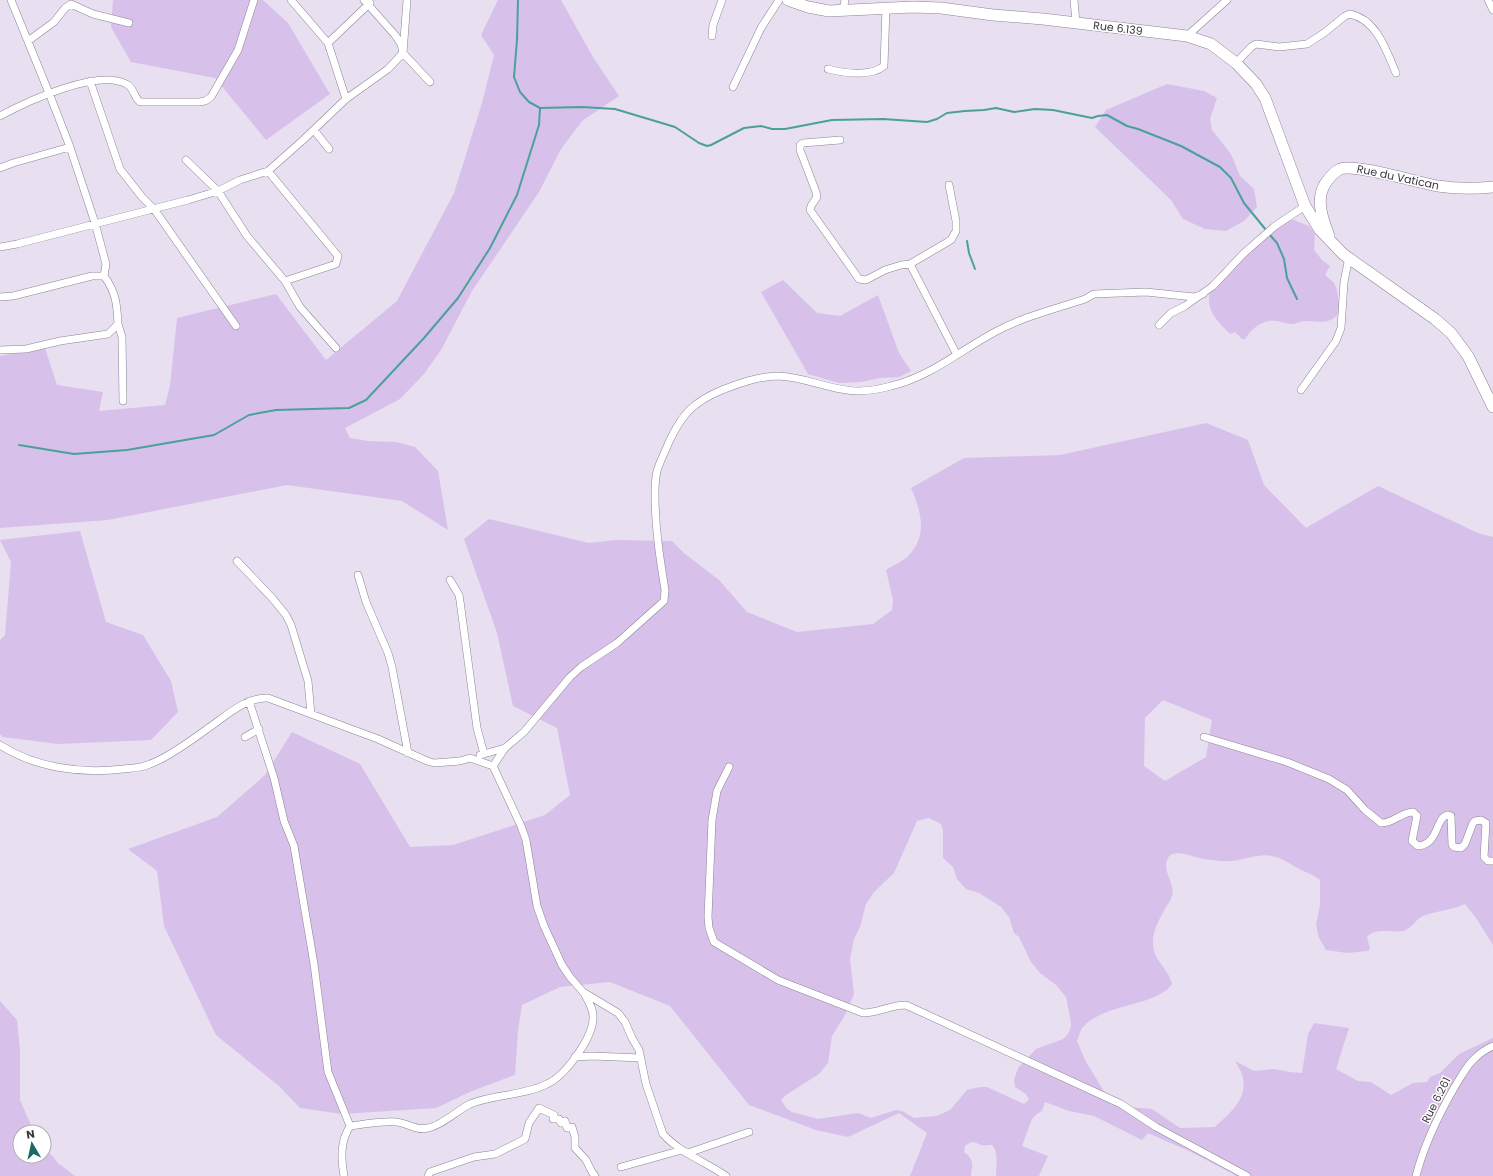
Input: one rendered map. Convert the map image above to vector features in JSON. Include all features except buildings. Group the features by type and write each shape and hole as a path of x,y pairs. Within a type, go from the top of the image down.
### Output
{"street":[{"path":"11,0 70,147 95,224 106,264 104,276 113,288 118,310 118,324 122,337 123,401"},
{"path":"0,116 26,102 49,93 90,82 108,80 121,82 128,85 136,99 140,102 206,101 211,97 234,59 254,0"},
{"path":"291,0 328,43 346,99"},
{"path":"0,247 154,209 218,191 240,180 268,171 346,99 388,69 403,53 407,0"},
{"path":"712,36 713,25 722,0"},
{"path":"733,87 761,28 779,0"},
{"name":"Rue 6.139","path":"788,0 808,7 829,11 844,5 886,8 940,4 993,15 1044,19 1187,36 1211,44 1236,63 1256,84 1265,98 1305,206 1320,230 1343,254 1435,319 1451,333 1468,356 1493,407"},
{"path":"1074,0 1076,23"},
{"path":"1187,36 1226,0"},
{"path":"1488,0 1493,10"},
{"path":"328,43 367,2 395,35 401,44 403,53 430,82"},
{"path":"28,41 54,22 65,8 71,4 93,14 129,23"},
{"path":"828,69 853,73 876,70 884,66 886,8"},
{"path":"1236,63 1251,47 1256,44 1279,47 1307,44 1324,33 1345,16 1350,14 1367,22 1382,40 1396,73"},
{"path":"90,82 120,169 142,197 154,209 236,326"},
{"path":"314,130 329,149"},
{"path":"840,140 803,143 800,146 800,150 817,197 810,206 810,210 859,279 866,280 885,270 910,264 951,240 954,236 956,221 949,185"},
{"path":"0,168 70,147"},
{"path":"186,160 218,191 247,236 285,281 300,307 336,348"},
{"name":"Rue du Vatican","path":"1332,244 1321,211 1320,198 1328,179 1341,169 1361,169 1438,186 1464,189 1493,187"},
{"path":"268,171 338,256 336,264 285,281"},
{"path":"1159,325 1171,313 1185,306 1213,286 1242,254 1275,226 1305,206"},
{"path":"1301,390 1336,341 1341,328 1344,282 1349,258"},
{"path":"910,264 957,355"},
{"path":"0,297 21,294 92,276 104,276"},
{"path":"493,766 505,748 524,732 570,677 581,667 616,643 664,601 665,590 655,513 655,482 657,472 672,436 682,419 697,402 730,387 756,378 768,377 791,378 856,391 870,391 893,386 913,379 957,355 996,330 1094,294 1146,292 1194,297 1203,294"},
{"path":"0,350 26,349 60,341 108,334 118,324"},
{"path":"237,560 273,599 286,615 291,625 308,681 311,714"},
{"path":"358,575 366,602 388,653 392,667 408,753"},
{"path":"450,580 460,602 477,728 484,754"},
{"path":"0,745 31,760 73,770 114,770 139,767 151,764 160,759 249,701 260,698 268,698 378,739 434,763 460,761 505,748"},
{"path":"249,701 274,778 284,821 294,846 314,964 328,1072 350,1126"},
{"path":"245,737 259,729"},
{"path":"1204,737 1287,762 1329,779 1347,790 1365,810 1381,823 1390,822 1406,813 1413,812 1417,816 1412,842 1418,846 1425,844 1433,836 1445,815 1451,816 1452,845 1457,848 1461,848 1465,844 1473,823 1481,820 1486,823 1484,857 1488,861 1493,861"},
{"path":"350,1126 378,1122 396,1122 418,1129 431,1128 469,1104 548,1084 555,1079 575,1057 583,1046 590,1032 593,1019 592,1010 583,992 562,965 539,916 526,840 521,826 493,766 470,758"},
{"path":"729,767 717,791 712,820 708,917 709,928 714,942 778,980 863,1013 878,1012 896,1005 906,1005 1122,1104 1156,1127 1247,1176"},
{"path":"583,992 618,1013 625,1022 639,1050 646,1084 663,1134 685,1152 726,1176"},
{"name":"Rue 6.261","path":"1416,1176 1422,1154 1446,1103 1463,1074 1473,1060 1485,1050 1493,1046"},
{"path":"575,1057 598,1056 641,1058"},
{"path":"428,1176 430,1172 474,1157 495,1154 525,1139 529,1123 539,1108 554,1115 553,1119 559,1119 561,1123 565,1121 567,1128 572,1127 575,1137 575,1148 586,1160 595,1176"},
{"path":"349,1176 344,1173 341,1154 345,1135 350,1126"},
{"path":"621,1167 685,1152 750,1132"}],"shaded area":[{"path":"113,0 263,0 288,23 330,94 266,140 215,78 131,62 111,27"},
{"path":"498,0 561,0 593,57 619,96 582,121 561,149 539,192 472,291 441,350 424,374 400,399 345,428 350,438 368,441 396,442 415,447 438,471 448,530 402,501 287,485 108,520 0,528 0,356 45,348 57,385 103,392 99,411 165,405 170,386 177,318 276,294 326,360 397,301 454,193 482,103 494,55 481,35"},
{"path":"1167,84 1204,91 1217,98 1210,119 1212,130 1231,154 1240,176 1254,189 1257,207 1244,221 1226,231 1205,229 1183,219 1171,200 1095,127 1106,110"},
{"path":"1294,220 1309,226 1315,234 1314,250 1322,260 1330,266 1325,275 1334,283 1337,290 1340,312 1331,320 1323,322 1303,321 1287,324 1278,321 1267,321 1254,328 1245,339 1242,339 1235,332 1230,334 1212,312 1209,301 1210,285 1253,250 1281,222"},
{"path":"783,280 817,313 840,316 878,295 899,353 911,371 899,377 839,383 808,374 761,292"},
{"path":"1206,423 1248,440 1264,485 1306,528 1378,486 1478,533 1493,537 1493,945 1465,904 1423,916 1403,931 1374,932 1367,937 1370,949 1368,951 1347,953 1326,950 1319,938 1316,925 1320,905 1320,880 1311,874 1283,860 1267,855 1226,861 1205,859 1175,853 1168,858 1166,863 1167,873 1173,891 1172,896 1157,925 1153,939 1154,950 1158,960 1168,974 1172,984 1165,991 1155,997 1104,1013 1092,1019 1082,1028 1077,1041 1085,1060 1111,1103 1117,1106 1152,1109 1180,1128 1215,1127 1236,1106 1243,1093 1244,1086 1242,1074 1235,1061 1254,1071 1274,1069 1302,1073 1308,1034 1314,1023 1349,1028 1336,1069 1358,1081 1371,1082 1391,1095 1413,1083 1427,1082 1430,1077 1440,1073 1459,1054 1493,1038 1493,1176 1234,1176 1235,1175 1189,1151 1148,1133 1142,1140 1094,1116 1069,1111 1045,1102 1042,1111 1032,1119 1022,1146 1048,1156 1039,1176 996,1176 996,1152 992,1145 982,1145 973,1142 965,1146 964,1152 970,1157 971,1160 971,1176 910,1176 927,1133 899,1113 848,1137 816,1130 749,1105 670,1006 610,982 560,987 522,1005 518,1031 515,1075 472,1091 436,1108 342,1114 300,1108 279,1086 216,1035 164,926 157,871 128,849 217,817 265,775 292,732 360,764 410,847 453,845 545,815 570,795 557,728 513,706 497,633 464,539 489,519 589,543 615,540 672,541 684,553 719,580 747,612 797,632 873,624 892,610 893,600 886,570 907,557 919,539 921,531 920,514 911,488 964,458 1060,455","holes":["1163,700 1212,720 1206,757 1165,781 1144,766 1145,718","929,818 941,824 943,830 943,858 953,867 957,879 966,889 979,893 1001,907 1009,917 1014,933 1019,937 1031,962 1040,973 1056,985 1066,997 1071,1022 1071,1027 1068,1034 1063,1039 1036,1049 1018,1068 1014,1080 1015,1087 1026,1094 1029,1100 1024,1104 987,1087 980,1087 967,1090 950,1110 937,1116 914,1118 902,1111 896,1110 871,1118 858,1113 818,1119 792,1112 787,1109 781,1100 786,1095 819,1074 828,1063 832,1036 844,1017 854,994 850,959 854,939 860,927 866,904 874,892 894,873 917,821"]},
{"path":"80,531 106,622 143,635 171,681 178,712 151,740 58,744 3,737 0,734 0,640 5,635 11,562 0,540"},
{"path":"0,1001 17,1020 20,1051 20,1100 30,1124 12,1124 12,1164 52,1164 52,1156 58,1163 75,1176 0,1176"}],"waterway":[{"path":"518,0 514,77 520,92 529,102 540,108 582,107 615,109 675,127 699,143 707,146 744,128 761,126 772,129 785,129 832,120 883,119 927,122 937,119 947,113 996,108 1014,112 1035,109 1053,110 1092,118 1107,115 1127,126 1181,146 1220,167 1231,178 1244,203 1266,230"},
{"path":"19,445 74,454 127,450 214,435 249,415 276,410 349,408 366,400 424,338 458,298 490,248 517,195 539,125 540,108"},
{"path":"1269,234 1277,243 1284,259 1287,278 1297,299"},
{"path":"967,241 969,253 975,269"}]}
